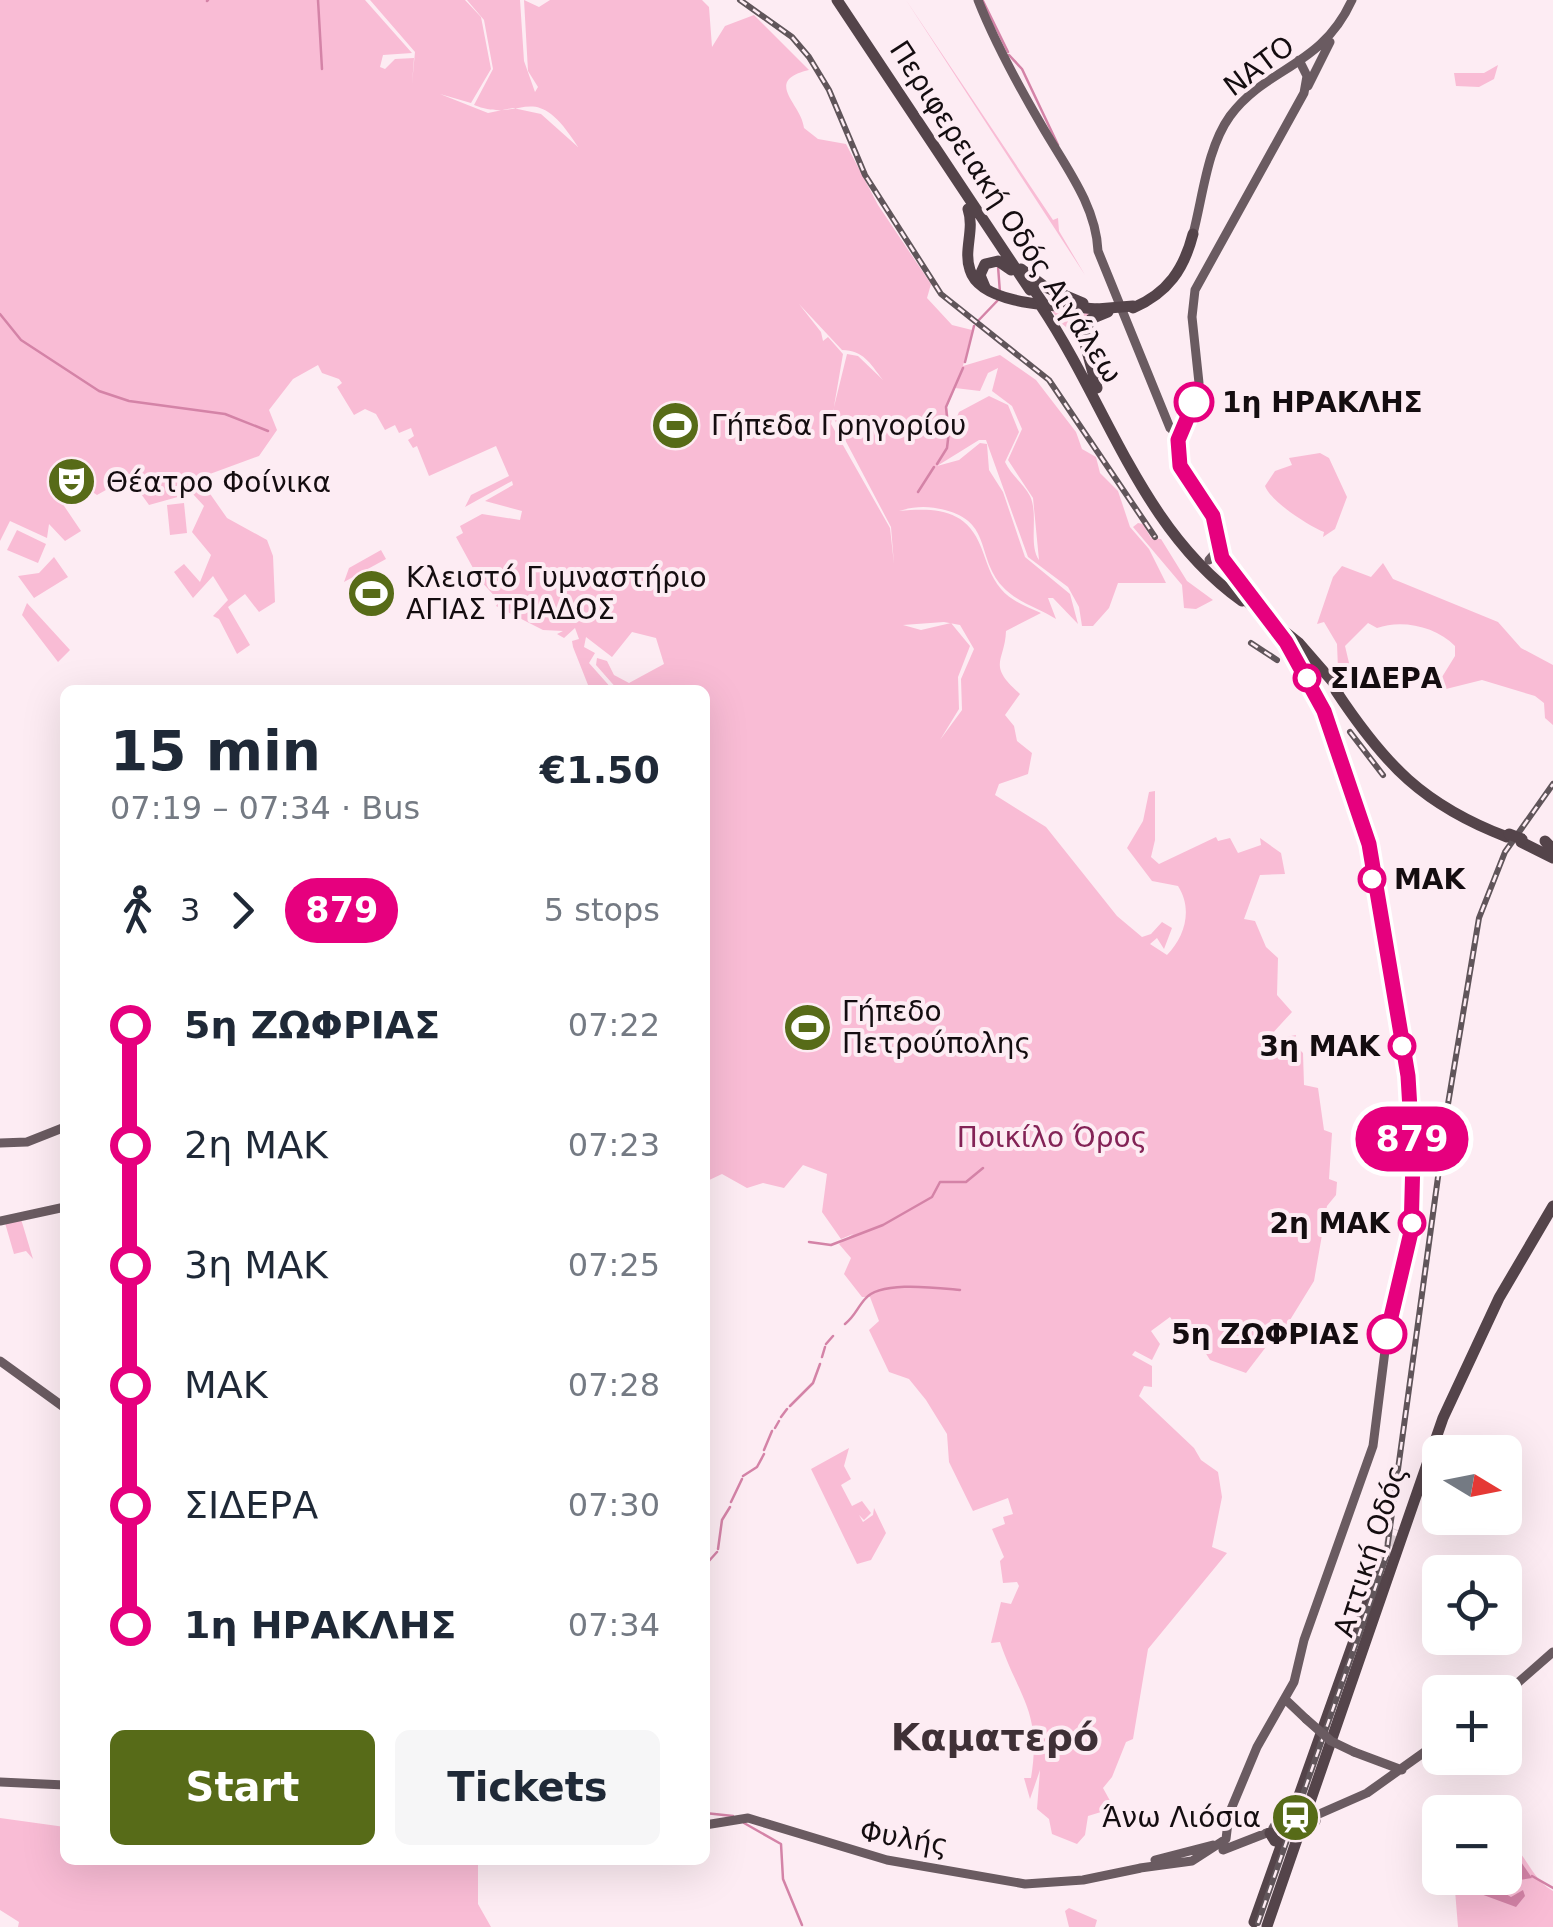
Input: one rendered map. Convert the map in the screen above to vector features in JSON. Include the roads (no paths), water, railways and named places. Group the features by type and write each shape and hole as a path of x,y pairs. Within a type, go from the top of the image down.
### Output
{"highway":[{"name":"Περιφερειακή Οδός Αιγάλεω","path":"839,0 1029,287"},
{"name":"Περιφερειακή Οδός Αιγάλεω","path":"934,144 964,196 1043,306 1100,397 1169,527 1200,563 1297,645 1338,690 1383,752 1421,788 1460,814 1550,853"},
{"path":"964,196 972,224 968,267 982,289 1003,298 1099,308 1136,305 1166,282 1178,265 1190,229"},
{"path":"1029,287 995,260 985,264 980,275 986,288 997,294 1099,308"},
{"path":"1016,265 1045,287 1099,308"},
{"name":"Περιφερειακή Οδός Αιγάλεω","path":"1043,306 1089,383 1162,523 1198,566 1243,600"},
{"path":"1099,308 1083,336 1100,397"},
{"name":"Αττική Οδός","path":"1395,1529 1465,1355 1553,1196"},
{"name":"Αττική Οδός","path":"1257,1923 1274,1906 1421,1476 1460,1379 1553,1206"},
{"name":"Αττική Οδός","path":"1257,1923 1377,1576"},
{"path":"1274,1906 1311,1820 1348,1693"},
{"path":"1257,1923 1276,1828 1332,1704"}],"main road":[{"path":"978,0 1043,129 1090,209 1098,251 1176,433 1180,466 1213,516 1222,558 1258,600 1294,654 1346,766 1369,844 1409,1090 1413,1218 1388,1326 1375,1436 1286,1700 1331,1741 1402,1770"},
{"name":"ΝΑΤΟ","path":"1190,229 1226,122 1250,97 1298,63 1340,23 1350,0"},
{"name":"ΝΑΤΟ","path":"1298,63 1333,28 1350,0"},
{"path":"1176,433 1199,383 1192,316 1196,290 1252,184 1266,172 1340,23"},
{"path":"1298,63 1304,76 1301,91 1192,288 1188,316 1195,383 1176,433 1177,468 1210,517 1212,556 1283,644 1334,744 1364,839 1370,893 1409,1090"},
{"path":"1298,63 1307,76 1304,93"},
{"path":"0,1144 27,1142 60,1132"},
{"path":"0,1221 60,1208"},
{"path":"0,1362 60,1408"},
{"path":"0,1362 60,1406"},
{"path":"1522,1679 1553,1652"},
{"name":"Φυλής","path":"710,1825 748,1818 894,1862 1022,1884 1100,1877 1144,1866 1190,1862 1226,1840 1229,1812 1259,1743 1286,1700"},
{"path":"1223,1850 1276,1828 1311,1820 1422,1759"},
{"path":"0,1782 60,1786"}],"waterway":[{"path":"318,0 322,69"},
{"path":"983,1 1008,52"},
{"path":"1009,55 1022,69 1058,145"},
{"path":"998,266 1000,293"},
{"path":"977,322 999,299"},
{"path":"0,314 21,340 99,391 129,401 225,414 268,431"},
{"path":"965,362 974,326"},
{"path":"948,428 946,407 963,368"},
{"path":"937,464 947,448 949,431"},
{"path":"918,492 934,467"},
{"path":"809,1242 831,1245 883,1225 932,1197 940,1182 966,1182 983,1168"},
{"path":"845,1324 865,1299 883,1289 960,1290"},
{"path":"826,1344 833,1336"},
{"path":"822,1357 825,1347"},
{"path":"790,1406 813,1383 820,1364"},
{"path":"781,1417 787,1409"},
{"path":"775,1428 779,1421"},
{"path":"764,1450 772,1431"},
{"path":"743,1476 757,1467 764,1454"},
{"path":"731,1502 742,1479"},
{"path":"718,1549 722,1520 730,1507"},
{"path":"710,1560 717,1552"},
{"path":"710,1814 733,1816"},
{"path":"744,1823 781,1844 783,1879 802,1925"},
{"path":"1532,1876 1553,1888"}],"tunnel":[{"path":"1377,1576 1395,1529"}],"railway":[{"path":"740,0 792,37 809,57 829,90 865,175 941,294 1049,380 1155,537"},
{"path":"1251,643 1277,660"},
{"path":"1350,732 1383,775"},
{"path":"1258,1923 1386,1557 1448,1104 1479,918 1505,852 1553,784"}],"place":[{"name":"1η ΗΡΑΚΛΗΣ","path":"1194,402"},
{"name":"Γήπεδα Γρηγορίου","path":"676,425"},
{"name":"Θέατρο Φοίνικα","path":"71,482"},
{"name":"Κλειστό Γυμναστήριο ΑΓΙΑΣ ΤΡΙΑΔΟΣ","path":"371,593"},
{"name":"ΣΙΔΕΡΑ","path":"1307,678"},
{"name":"MAK","path":"1372,879"},
{"name":"Γήπεδο Πετρούπολης","path":"807,1027"},
{"name":"3η ΜΑΚ","path":"1402,1046"},
{"name":"2η ΜΑΚ","path":"1412,1223"},
{"name":"5η ΖΩΦΡΙΑΣ","path":"1387,1334"},
{"name":"Άνω Λιόσια","path":"1296,1817"}],"district":[{"name":"Καματερό","path":"995,1737"}],"park label":[{"name":"Ποικίλο Όρος","path":"1052,1137"}]}
